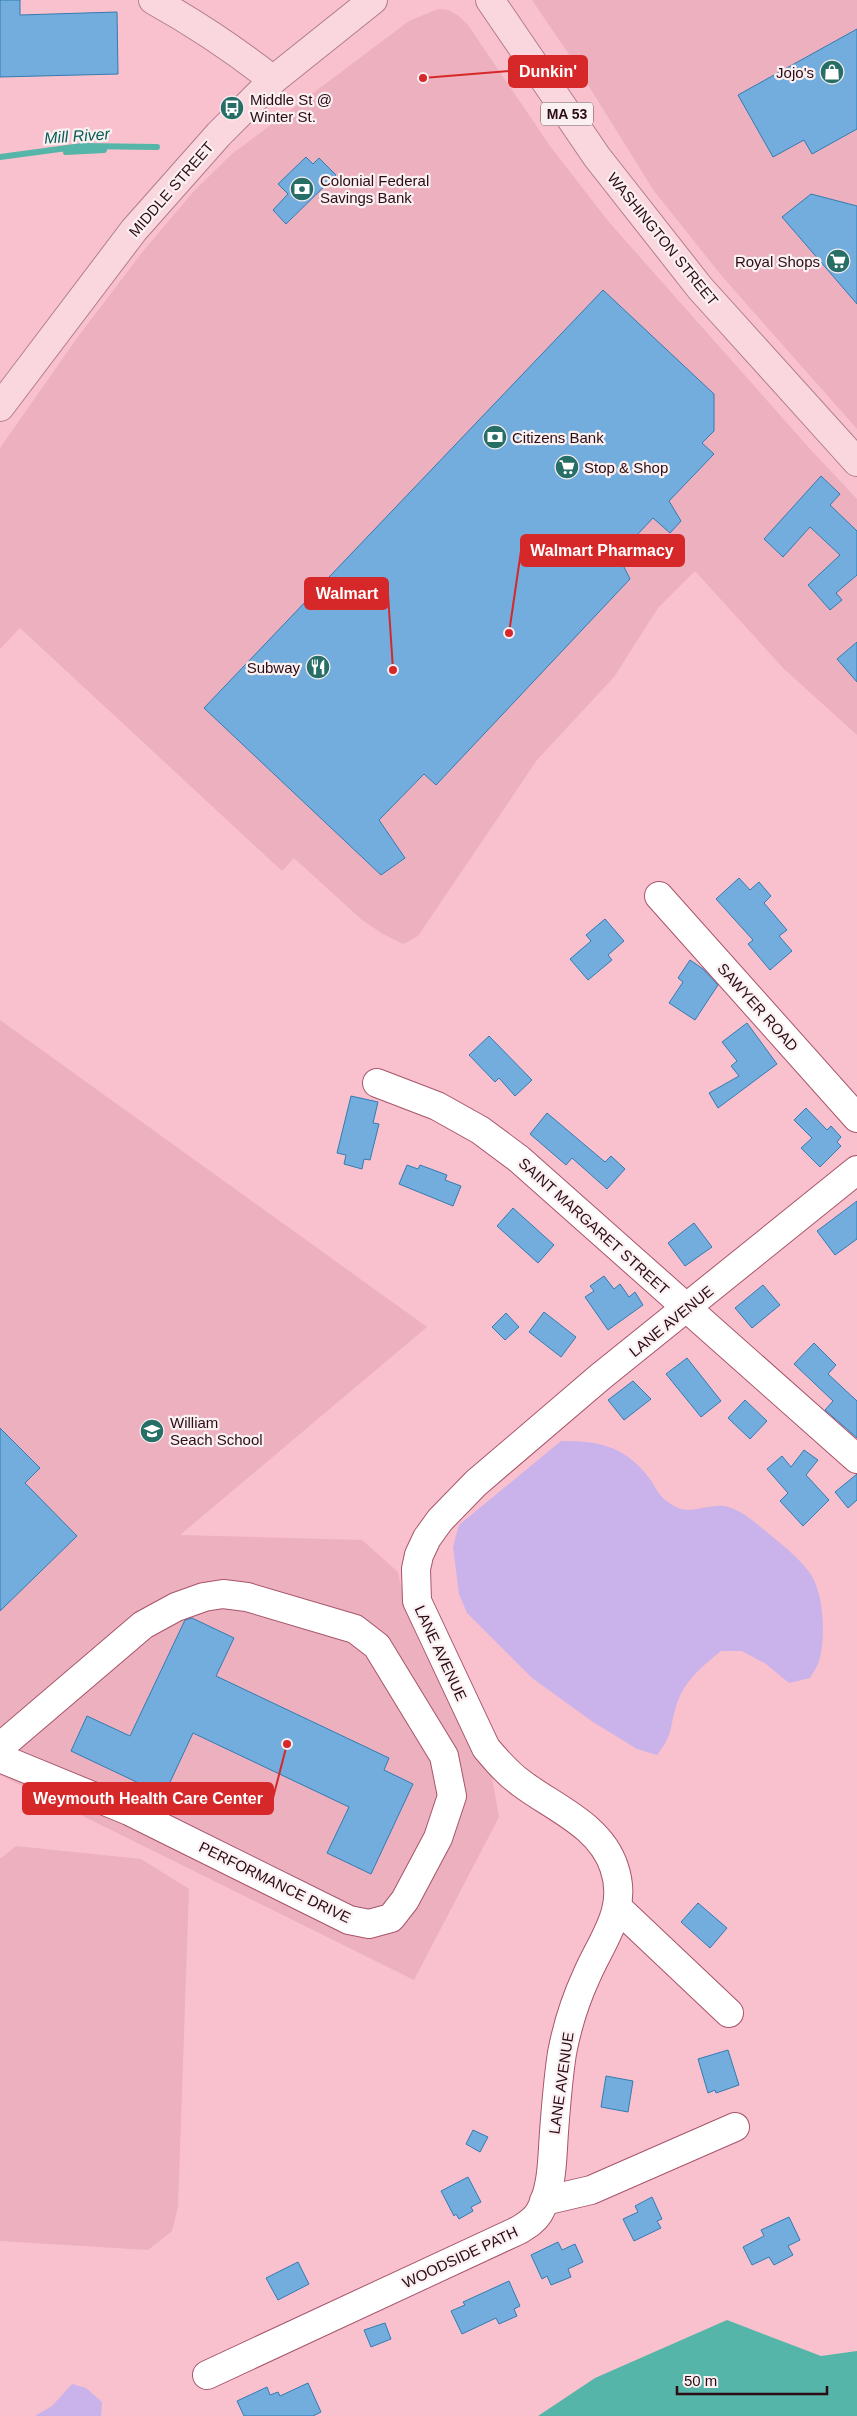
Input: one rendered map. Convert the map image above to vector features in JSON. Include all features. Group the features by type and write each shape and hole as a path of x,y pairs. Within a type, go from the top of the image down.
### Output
{"main road":[{"path":"153,0 190,20 237,51 273,80"},
{"name":"MIDDLE STREET","path":"0,407 134,230 219,134 273,80 373,0"},
{"name":"WASHINGTON STREET","path":"490,0 597,157 700,288 857,462"}],"street":[{"name":"SAWYER ROAD","path":"659,896 857,1118"},
{"name":"SAINT MARGARET STREET","path":"377,1083 437,1106 480,1130 519,1159 857,1459"},
{"name":"LANE AVENUE","path":"544,2201 551,2173 556,2098 568,2027 586,1977 618,1908 620,1896 614,1866 593,1834 581,1823 521,1784 502,1768 486,1748 417,1601 416,1569 419,1554 427,1538 440,1520 461,1498 600,1377 687,1309 857,1170"},
{"name":"PERFORMANCE DRIVE","path":"0,1746 143,1625 176,1607 204,1597 223,1594 247,1597 339,1623 355,1629 377,1646 444,1756 452,1796 438,1838 405,1900 391,1918 370,1924 349,1920 129,1810 0,1758"},
{"path":"618,1908 729,2013"},
{"path":"544,2201 591,2190 736,2127"},
{"name":"WOODSIDE PATH","path":"207,2375 520,2230 530,2224 538,2214 544,2201"}],"shaded area":[{"path":"532,0 857,0 857,429 721,275 654,191 570,56"},
{"path":"438,9 448,10 459,16 468,25 550,146 608,221 810,449 857,499 857,735 783,668 695,571 658,608 614,677 537,760 418,936 403,944 362,920 294,858 282,871 20,628 0,649 0,448 77,338 144,250 194,191 232,154 409,21"},
{"path":"0,1020 427,1327 180,1535 362,1540 398,1572 406,1610 420,1644 478,1756 491,1772 499,1817 414,1980 0,1775"},
{"path":"561,1441 586,1442 618,1451 637,1464 661,1496 676,1507 689,1510 724,1506 736,1510 796,1557 806,1567 815,1582 821,1604 823,1640 818,1663 810,1678 789,1683 766,1664 742,1651 721,1651 696,1673 681,1693 667,1741 657,1755 637,1749 593,1722 532,1678 467,1613 459,1594 453,1547 459,1525"},
{"path":"16,1846 141,1859 189,1889 178,2207 172,2231 148,2250 0,2241 0,1859"},
{"path":"727,2320 821,2356 857,2351 857,2416 538,2416 595,2378"},
{"path":"72,2384 86,2388 102,2402 101,2416 35,2416 52,2406"}],"building":[{"path":"0,0 20,0 20,15 117,12 118,74 0,77"},
{"path":"857,29 857,129 812,154 804,140 773,157 738,95"},
{"name":"Colonial Federal Savings Bank","path":"306,157 313,164 319,158 336,175 286,224 273,210 288,194 278,184"},
{"name":"Royal Shops","path":"811,194 857,206 857,304 782,217"},
{"path":"603,290 714,394 714,431 702,443 714,454 669,501 681,521 670,533 653,518 618,555 630,579 436,785 424,774 379,820 405,858 381,875 204,708"},
{"path":"821,476 840,494 830,505 857,531 857,575 836,593 842,600 830,610 808,585 840,555 810,527 783,557 764,539"},
{"path":"857,642 857,682 837,659"},
{"path":"739,878 750,890 759,882 771,896 764,903 787,930 779,936 792,951 770,970 748,944 753,940 716,899"},
{"path":"605,919 624,941 608,955 612,960 588,980 570,959 591,941 586,935"},
{"path":"690,960 703,969 718,985 695,1020 669,1003 683,982 678,978"},
{"path":"747,1023 777,1064 718,1108 709,1093 739,1076 731,1066 737,1061 722,1042"},
{"path":"489,1036 532,1080 515,1096 499,1078 495,1082 469,1055"},
{"path":"351,1096 378,1102 373,1123 379,1124 370,1160 364,1159 362,1169 344,1164 346,1155 337,1153"},
{"path":"806,1108 827,1130 831,1126 841,1137 837,1142 841,1146 820,1167 801,1148 812,1138 794,1120"},
{"path":"547,1113 605,1162 611,1156 625,1169 607,1189 572,1158 566,1165 530,1134"},
{"path":"407,1165 418,1169 420,1165 447,1175 445,1180 461,1186 453,1206 399,1184"},
{"path":"857,1201 857,1239 835,1255 817,1231"},
{"path":"513,1208 554,1245 538,1263 497,1226"},
{"path":"694,1223 712,1247 685,1266 668,1243"},
{"path":"604,1276 614,1289 620,1284 629,1297 635,1292 643,1305 608,1330 585,1297 594,1291 590,1286"},
{"path":"763,1285 780,1305 752,1328 735,1308"},
{"path":"544,1312 576,1337 561,1357 529,1332"},
{"path":"506,1313 519,1327 505,1340 492,1327"},
{"path":"814,1343 836,1365 828,1374 857,1401 857,1438 825,1410 833,1401 794,1364"},
{"path":"687,1358 721,1401 701,1417 666,1374"},
{"path":"633,1381 651,1399 624,1420 608,1400"},
{"path":"745,1400 767,1421 750,1439 728,1418"},
{"path":"0,1428 40,1468 25,1483 77,1536 0,1611"},
{"path":"804,1450 818,1460 806,1475 829,1500 803,1526 780,1501 788,1493 767,1469 782,1456 791,1467"},
{"path":"857,1474 857,1500 848,1508 835,1492"},
{"path":"192,1618 234,1638 216,1676 389,1758 384,1770 413,1784 371,1874 327,1853 349,1807 193,1733 164,1795 71,1751 87,1716 130,1736 185,1620"},
{"path":"698,1903 727,1928 710,1948 681,1922"},
{"path":"728,2050 739,2085 716,2093 715,2090 708,2093 698,2059"},
{"path":"606,2076 633,2081 628,2112 601,2107"},
{"path":"473,2130 488,2137 480,2152 466,2144"},
{"path":"468,2177 481,2202 471,2207 473,2211 459,2219 456,2214 454,2216 441,2191"},
{"path":"652,2197 662,2219 657,2221 661,2228 634,2241 623,2219 638,2212 635,2206"},
{"path":"789,2217 800,2240 788,2246 793,2255 774,2265 769,2257 752,2265 743,2247 764,2236 761,2230"},
{"path":"558,2242 562,2250 575,2244 583,2262 568,2269 571,2277 551,2285 547,2276 542,2279 531,2255"},
{"path":"298,2262 309,2284 278,2300 266,2278"},
{"path":"509,2281 520,2306 514,2309 517,2316 499,2324 496,2318 462,2334 451,2311 465,2305 463,2302"},
{"path":"385,2323 391,2339 371,2347 364,2330"},
{"path":"308,2383 321,2412 313,2416 244,2416 237,2401 267,2387 270,2395 278,2392 280,2396"}],"waterway":[{"name":"Mill River","path":"0,157 82,146 157,147"},
{"path":"66,152 104,150"}],"place":[{"name":"Jojo's","path":"832,72"},
{"name":"Dunkin'","path":"423,78"},
{"name":"Middle St @ Winter St.","path":"232,108"},
{"name":"Colonial Federal Savings Bank","path":"302,189"},
{"name":"Royal Shops","path":"838,261"},
{"name":"Citizens Bank","path":"495,437"},
{"name":"Stop & Shop","path":"567,467"},
{"name":"Walmart Pharmacy","path":"509,633"},
{"name":"Subway","path":"318,667"},
{"name":"Walmart","path":"393,670"},
{"name":"William Seach School","path":"152,1431"},
{"name":"Weymouth Health Care Center","path":"287,1744"}]}
